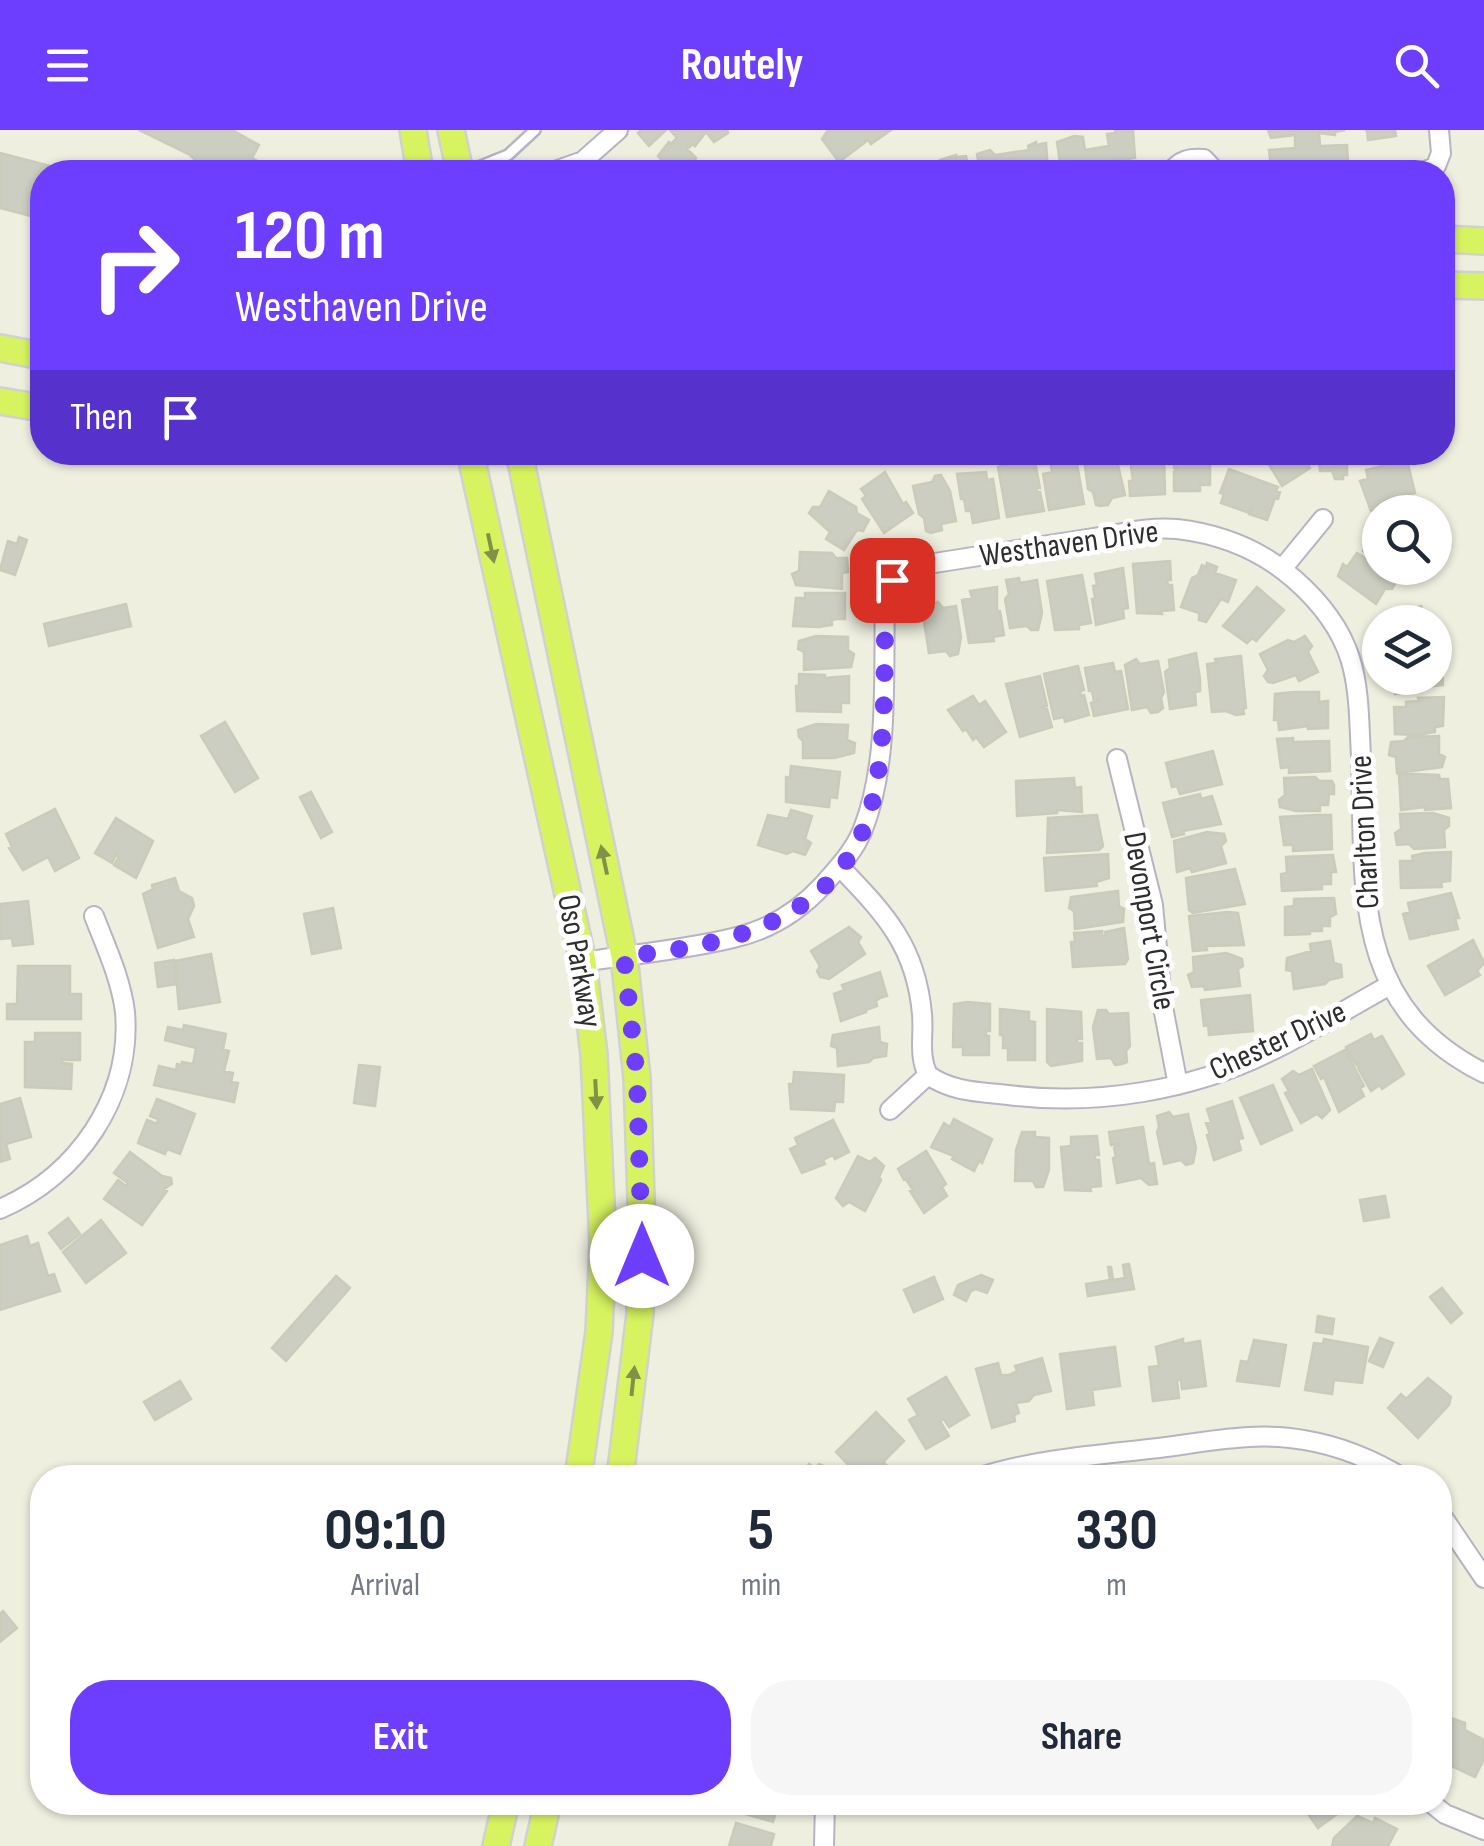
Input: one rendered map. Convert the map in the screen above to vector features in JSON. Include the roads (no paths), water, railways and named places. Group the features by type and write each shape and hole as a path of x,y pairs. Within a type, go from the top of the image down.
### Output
{"main road":[{"path":"413,130 418,160"},
{"path":"452,130 460,160"},
{"path":"1455,240 1484,241"},
{"path":"1455,285 1484,286"},
{"path":"0,348 30,354"},
{"path":"0,401 30,406"},
{"name":"Oso Parkway","path":"473,465 583,962 594,1055 604,1244 599,1332 580,1465"},
{"name":"Oso Parkway","path":"522,465 624,956 637,1078 642,1227 640,1314 622,1465"},
{"path":"496,1846 503,1815"},
{"path":"538,1846 545,1815"}],"street":[{"path":"584,160 618,130"},
{"path":"1436,160 1441,152 1439,130"},
{"path":"1282,569 1323,519"},
{"name":"Westhaven Drive","path":"583,962 735,938 758,930 786,918 810,900 840,867 862,832 874,795 880,747 886,595 892,580 903,571 1172,529 1216,534 1282,569"},
{"name":"Charlton Drive","path":"1282,569 1315,597 1350,658 1359,705 1366,905 1374,944 1390,985 1407,1014 1426,1035 1457,1059 1484,1073"},
{"name":"Devonport Circle","path":"1117,759 1154,905 1162,1002 1178,1085"},
{"path":"840,867 896,932 918,974 923,1064 928,1075 890,1110"},
{"path":"0,1209 41,1188 79,1154 101,1122 116,1086 124,1049 124,1012 115,969 94,916"},
{"name":"Chester Drive","path":"928,1075 942,1085 961,1090 1039,1099 1106,1097 1178,1085 1268,1052 1390,985"},
{"path":"1017,1465 1259,1436 1302,1439 1382,1465"},
{"path":"1452,1530 1484,1578"},
{"path":"824,1846 825,1815"},
{"path":"1448,1815 1484,1830"}],"lane":[{"path":"495,160 508,155 536,130"}]}
